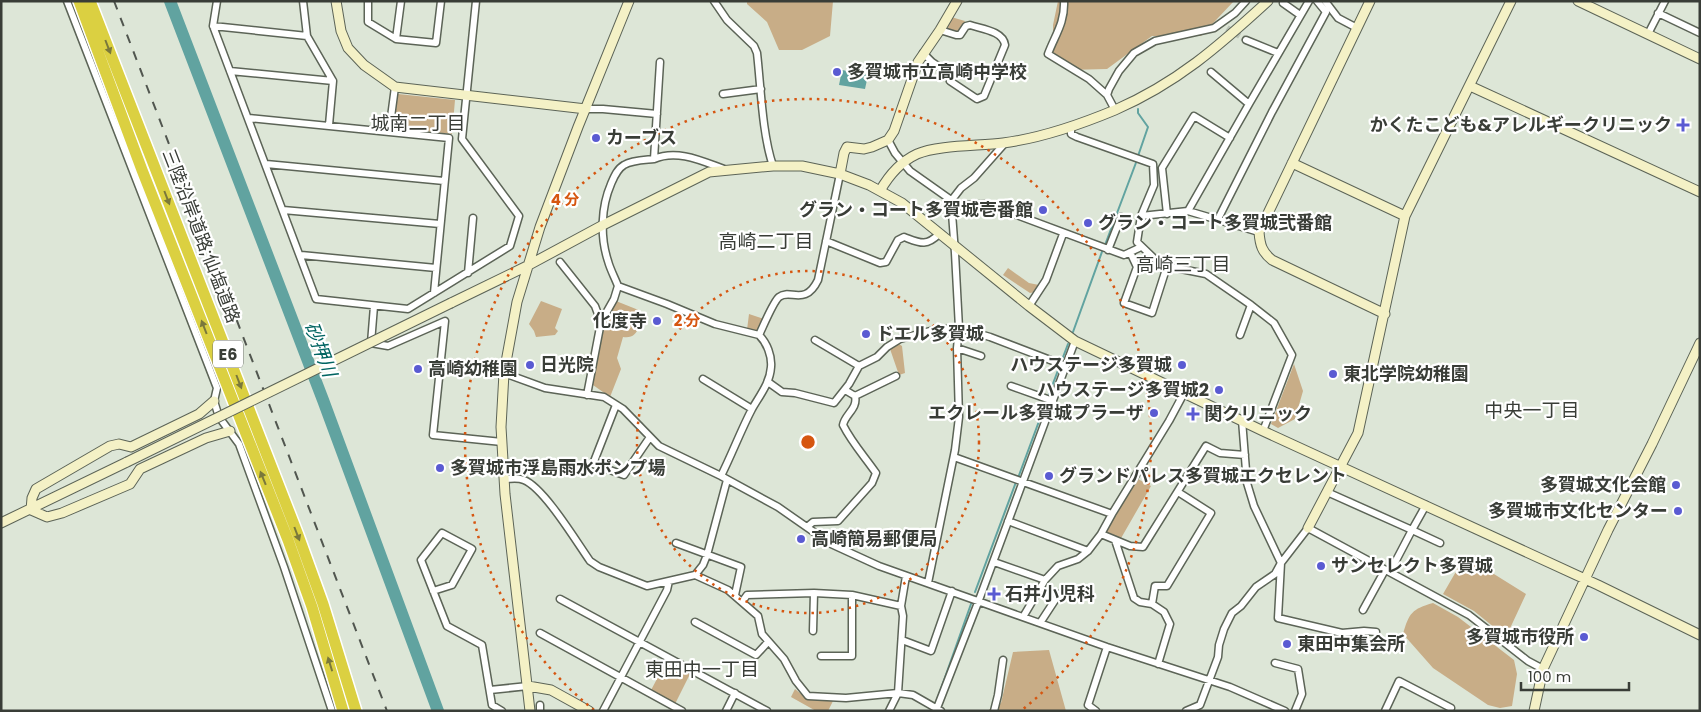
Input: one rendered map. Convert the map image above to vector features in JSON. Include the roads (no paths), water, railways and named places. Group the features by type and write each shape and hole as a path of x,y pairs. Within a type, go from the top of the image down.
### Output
{"highway":[{"name":"三陸沿岸道路;仙塩道路","path":"79,1 142,170 288,540 312,607 343,711"},
{"name":"三陸沿岸道路;仙塩道路","path":"90,1 298,535 323,604 356,711"}],"street":[{"path":"67,1 217,388 214,401 219,418 240,444 278,549 332,711"},
{"path":"217,1 214,26 316,299 408,309 510,246 520,216 462,139 476,1"},
{"path":"303,1 307,36 333,81 329,125"},
{"path":"336,1 341,31 348,48 364,65 395,86 586,109 657,114"},
{"path":"368,1 368,22 396,39 436,43 441,1"},
{"path":"396,39 401,1"},
{"path":"530,711 504,479 501,427 504,373 517,302 527,266 540,228 629,1"},
{"path":"714,1 727,20 754,46 757,53 769,156 773,166"},
{"path":"759,335 778,297 784,295 798,296 815,287 844,153 847,147 864,149 888,140 894,131 916,67 957,1"},
{"path":"1064,1 1065,14 1048,54 1089,79 1107,96 1115,110"},
{"path":"1107,96 1119,71 1134,53 1155,41 1214,28 1235,13 1246,1"},
{"path":"880,191 896,168 917,154 927,151 1006,142 1071,128 1143,97 1204,59 1268,1"},
{"path":"1188,211 1309,1"},
{"path":"1218,219 1272,112 1326,12 1317,1"},
{"path":"1325,1 1338,18 1357,28"},
{"path":"1370,1 1259,232 1260,244 1265,254 1272,260 1385,314"},
{"path":"1186,711 1200,705 1218,657 1219,645 1224,629 1232,613 1241,606 1256,587 1275,574 1281,563 1308,528 1358,433 1405,216 1511,1"},
{"path":"1578,1 1700,59"},
{"path":"1648,34 1665,1"},
{"path":"1284,3 1300,15"},
{"path":"1658,13 1700,33"},
{"path":"1221,23 1227,28"},
{"path":"923,53 932,62 953,76 950,81 970,96 977,99 984,96 1005,45 1004,40 997,34 970,25 966,26 960,35 940,30"},
{"path":"214,26 307,36"},
{"path":"1246,40 1278,53"},
{"path":"654,159 660,62"},
{"path":"230,71 333,81"},
{"path":"1211,72 1249,104"},
{"path":"389,132 395,86"},
{"path":"1470,86 1700,192"},
{"path":"723,94 761,89"},
{"path":"1167,214 1162,168 1194,116 1230,138"},
{"path":"249,118 449,138 434,293"},
{"path":"1071,128 1071,134 1077,137 1153,164 1154,186 1140,216 1137,242 1141,247 1161,264 1206,274 1274,324 1292,356 1263,430"},
{"path":"888,140 910,171 951,200 962,205 987,204 1063,234 1124,255 1141,247"},
{"path":"928,583 954,457 959,417 955,246 951,200 974,178 1006,142"},
{"path":"588,395 601,322 614,299 618,286 607,260 603,225 607,193 617,171 624,164 674,154 700,160 725,170"},
{"path":"1292,162 1405,216"},
{"path":"266,164 444,181"},
{"path":"1,523 527,266 603,225 709,172 773,166 802,166 840,174 880,191 902,203 1075,342 1585,579 1700,635"},
{"path":"284,210 440,224"},
{"path":"1140,216 1188,211 1259,232"},
{"path":"1105,249 1121,217"},
{"path":"468,273 473,218"},
{"path":"826,241 880,263 886,262 898,240 904,237 922,244 932,241 939,234"},
{"path":"1029,306 1046,280 1063,234"},
{"path":"1130,252 1137,267 1124,303 1152,313 1167,266"},
{"path":"301,255 436,268"},
{"path":"560,262 595,306 601,322"},
{"path":"618,286 715,324 759,335 770,355 772,364 768,382 752,410 724,478 707,555 696,575"},
{"path":"1240,335 1250,305"},
{"path":"374,306 371,343 388,346 445,321 433,435 502,442"},
{"path":"768,382 782,392 795,393 834,403 845,390 859,366 877,357 887,347 900,339 934,330 958,328 990,337 1062,364"},
{"path":"815,340 859,366"},
{"path":"504,479 518,478 532,485 546,500 590,560 599,567 647,586 696,575 728,590 758,616 762,634 784,659 796,681 808,696 846,698 898,694 913,695 939,709 994,562 1019,481 1053,402 1062,364 1075,342"},
{"path":"1534,711 1543,669 1608,530 1652,444 1700,343"},
{"path":"956,348 981,356"},
{"path":"504,373 545,388 604,397 623,409 660,446 778,507 831,544 879,566 1107,647 1230,687 1267,707 1285,711"},
{"path":"855,396 896,376"},
{"path":"703,379 752,410"},
{"path":"1011,386 1053,402"},
{"path":"807,527 813,522 838,521 872,483 876,473 861,451 850,440 842,425 856,402 855,396 845,390"},
{"path":"1024,617 1045,580 1058,566 1078,559 1088,551 1101,534 1184,393"},
{"path":"31,510 32,498 36,489 110,446 119,444 131,447 200,414 214,401"},
{"path":"616,405 593,464 624,475 650,437"},
{"path":"1242,420 1247,483 1254,506 1281,563 1278,618 1342,633 1376,632"},
{"path":"31,510 47,517 62,513 130,484 140,468 206,438 230,431"},
{"path":"1101,534 1130,546 1143,547 1206,446 1220,453 1245,455"},
{"path":"954,457 1112,514"},
{"path":"1152,604 1155,586 1167,586 1211,513 1178,492"},
{"path":"1327,492 1440,543"},
{"path":"1362,610 1388,571 1426,505"},
{"path":"1008,521 1088,551"},
{"path":"1308,528 1469,615 1528,661 1543,669"},
{"path":"433,591 452,585 472,549 442,533 421,560 433,591 447,626 482,645 492,705 502,711"},
{"path":"1115,540 1134,598 1140,602 1152,604 1164,612 1170,624 1158,664"},
{"path":"676,543 741,567 735,595"},
{"path":"994,562 1045,580"},
{"path":"889,711 898,694 903,616 901,606 906,576"},
{"path":"603,711 667,590 669,581"},
{"path":"902,640 931,651 952,591"},
{"path":"742,602 747,595 814,593 852,595 901,606"},
{"path":"813,631 814,593"},
{"path":"1040,623 1059,594"},
{"path":"821,656 852,656 852,595"},
{"path":"560,598 767,711"},
{"path":"695,622 756,655 768,642"},
{"path":"540,633 682,711"},
{"path":"1096,711 1088,705 1107,647"},
{"path":"994,711 1002,660"},
{"path":"1275,663 1298,669 1302,694 1295,711"},
{"path":"1385,711 1398,681 1451,708"},
{"path":"490,690 528,686 551,690 589,711"},
{"path":"726,711 735,693"}],"water":[{"path":"842,70 868,75 865,89 839,85"}],"waterway":[{"name":"砂押川","path":"170,1 323,400 438,711"},
{"path":"1138,109 1138,113 1148,127 1138,156"},
{"path":"1105,245 1137,160"},
{"path":"1073,332 1103,249"},
{"path":"1049,394 1068,344"},
{"path":"1018,478 1045,405"},
{"path":"975,592 1016,482"},
{"path":"937,700 971,604"}],"tunnel":[{"path":"1227,28 1246,40"}],"railway":[{"path":"114,1 387,711"}],"place":[{"name":"多賀城市立高崎中学校","path":"837,72"},
{"name":"かくたこども&アレルギークリニック","path":"1683,125"},
{"name":"カーブス","path":"596,138"},
{"name":"グラン・コート多賀城壱番館","path":"1043,210"},
{"name":"グラン・コート多賀城弐番館","path":"1088,223"},
{"name":"化度寺","path":"657,321"},
{"name":"ドエル多賀城","path":"866,334"},
{"name":"日光院","path":"530,365"},
{"name":"ハウステージ多賀城","path":"1182,365"},
{"name":"高崎幼稚園","path":"418,369"},
{"name":"東北学院幼稚園","path":"1333,374"},
{"name":"ハウステージ多賀城2","path":"1219,390"},
{"name":"エクレール多賀城プラーザ","path":"1154,413"},
{"name":"関クリニック","path":"1193,414"},
{"name":"多賀城市浮島雨水ポンプ場","path":"440,468"},
{"name":"グランドパレス多賀城エクセレント","path":"1049,476"},
{"name":"多賀城文化会館","path":"1676,485"},
{"name":"多賀城市文化センター","path":"1678,511"},
{"name":"高崎簡易郵便局","path":"801,539"},
{"name":"サンセレクト多賀城","path":"1321,566"},
{"name":"石井小児科","path":"994,594"},
{"name":"多賀城市役所","path":"1584,637"},
{"name":"東田中集会所","path":"1287,644"}],"district":[{"name":"城南二丁目","path":"418,123"},
{"name":"高崎二丁目","path":"766,241"},
{"name":"高崎三丁目","path":"1183,264"},
{"name":"中央一丁目","path":"1532,410"},
{"name":"東田中一丁目","path":"702,669"}]}
